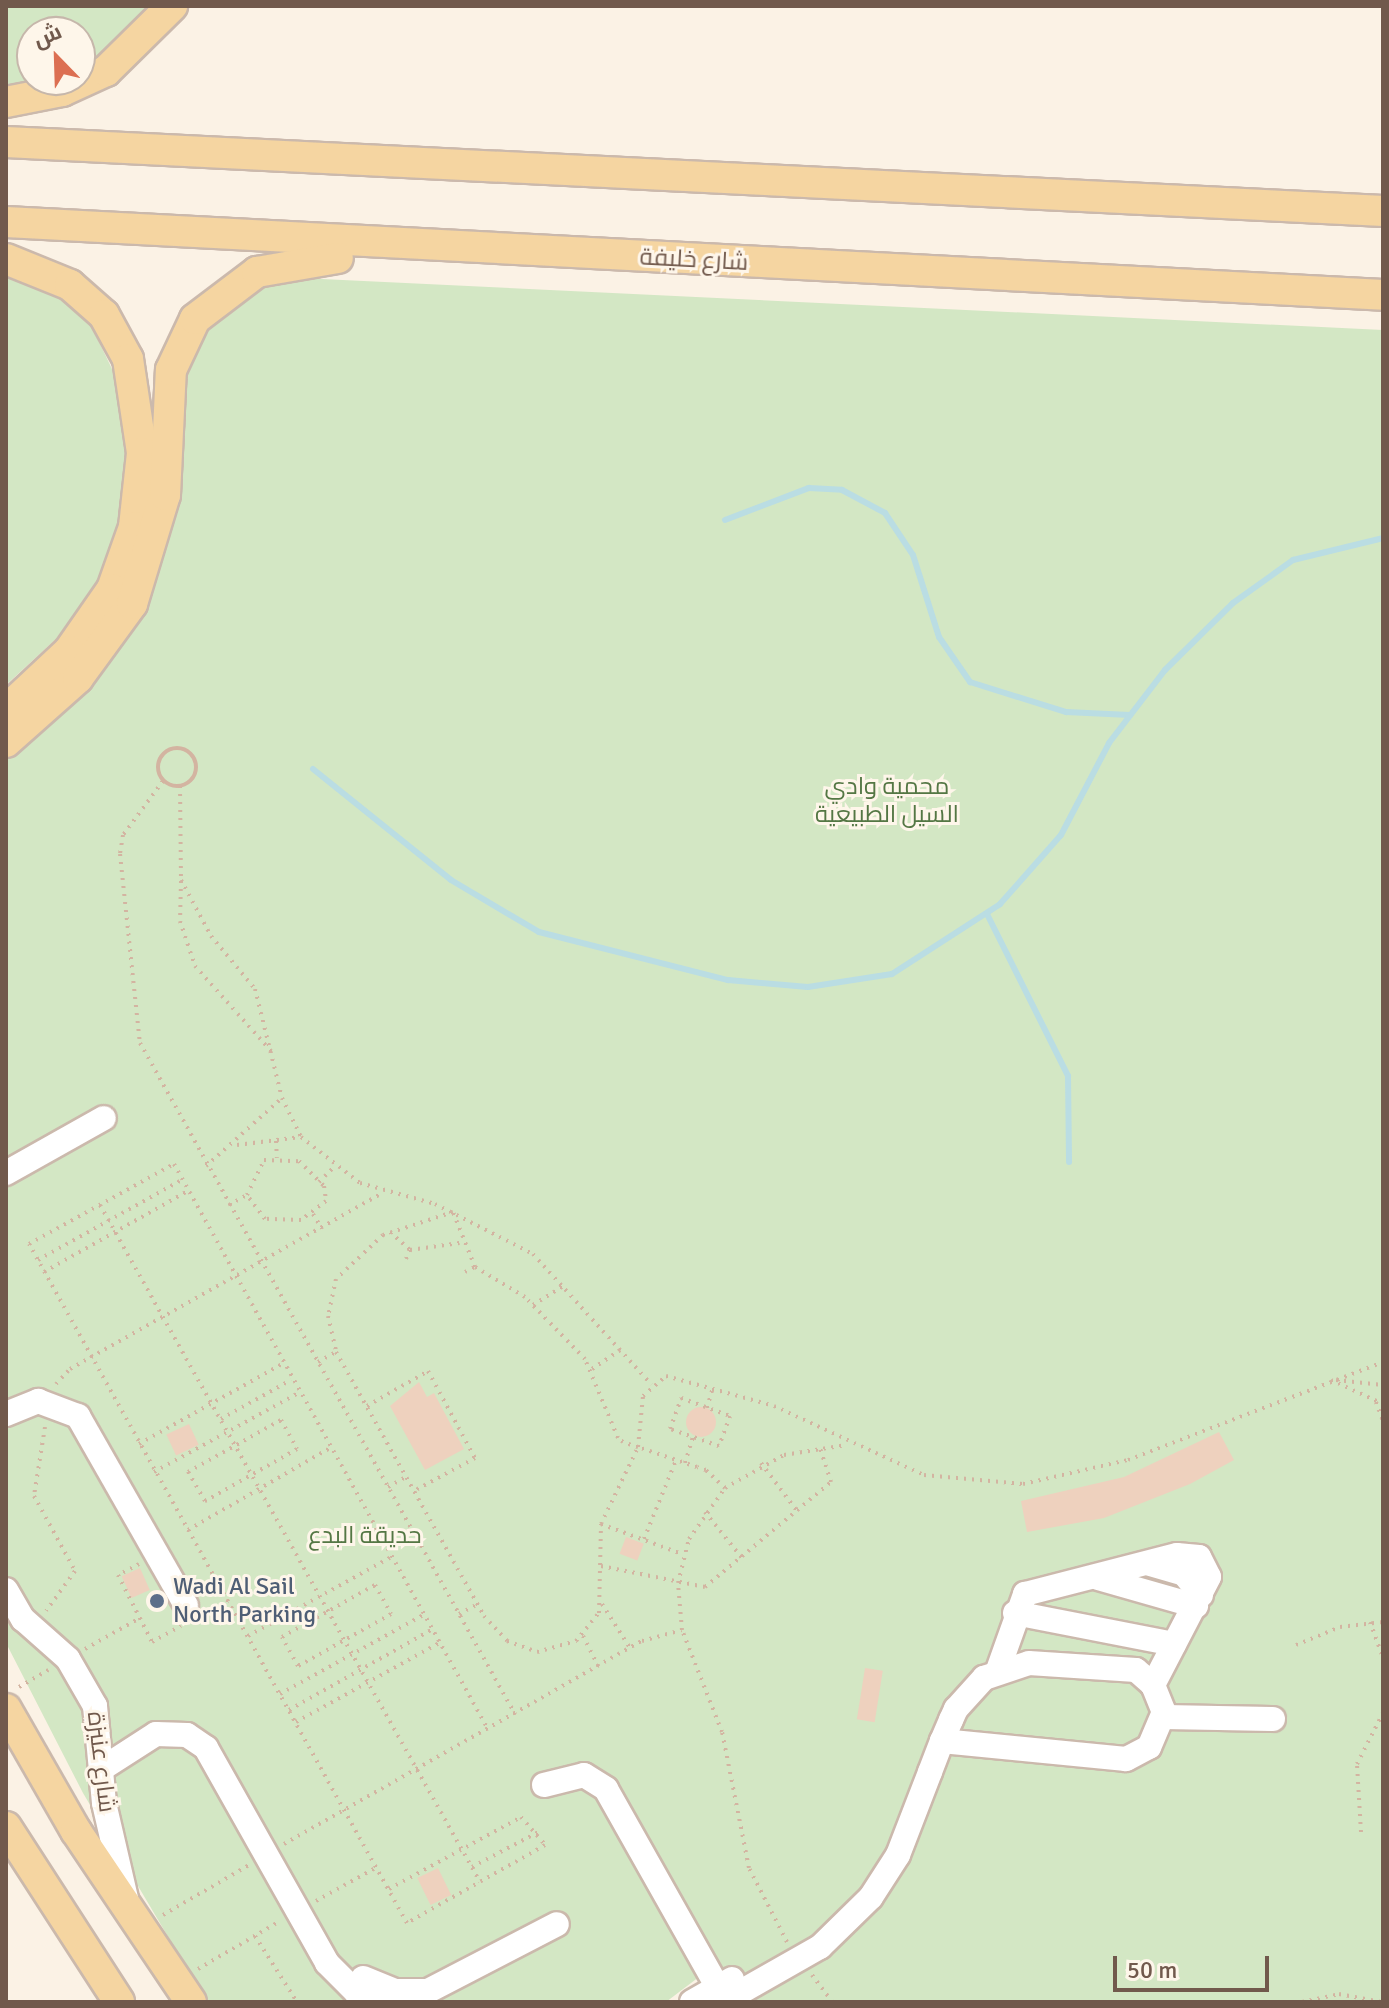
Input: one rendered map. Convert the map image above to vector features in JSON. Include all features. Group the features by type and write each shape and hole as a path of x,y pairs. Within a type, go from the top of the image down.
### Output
{"main road":[{"path":"6,102 62,91 106,71 172,6"},
{"path":"6,142 1383,211"},
{"name":"شارع خليفة","path":"6,222 1383,295"},
{"path":"6,742 78,678 132,604 165,495 171,370 185,335 211,303 257,272 294,261 499,250"},
{"path":"6,259 70,285 104,315 128,359 142,453 134,527 112,589 69,651 6,710"},
{"name":"شارع عنيزة","path":"6,1709 134,1922 183,1992"},
{"path":"6,1827 87,1958 119,2002"}],"street":[{"path":"6,1173 104,1118"},
{"path":"6,1414 55,1403 86,1425 191,1601"},
{"path":"998,1670 1015,1613 1025,1594 1150,1564 1184,1574 1199,1600"},
{"path":"1098,1578 1199,1600"},
{"name":"شارع عنيزة","path":"6,1590 30,1626 68,1659 90,1693 103,1768 104,1803 134,1922"},
{"path":"1153,1685 1199,1600"},
{"path":"1015,1613 1174,1644"},
{"path":"740,2002 855,1916 886,1876 942,1741 963,1698 998,1670 1029,1663 1136,1670 1153,1685 1163,1717 1149,1747 1126,1759 942,1741"},
{"path":"1163,1717 1273,1719"},
{"path":"103,1768 123,1749 156,1734 196,1740 221,1767 335,1974 380,2002"},
{"path":"547,1789 584,1775 606,1789 709,1996 789,1964"},
{"path":"299,1911 357,1975 412,1992 450,1983 560,1928 438,2002"},
{"path":"87,1958 105,2002"}],"path":[{"path":"274,1054 195,966 180,921 180,786 196,772 186,749 160,761 163,781 123,835 120,854 138,1028 206,1166 515,1714"},
{"path":"163,781 180,786"},
{"path":"181,880 211,936 255,989 274,1054 282,1098 301,1137 334,1167 384,1192 453,1212 515,1242 563,1286 651,1384"},
{"path":"206,1166 234,1146 282,1098"},
{"path":"234,1146 301,1137"},
{"path":"276,1140 277,1158"},
{"path":"229,1205 247,1195 256,1165 277,1158 299,1161 319,1182 327,1196 313,1214 270,1221 247,1195"},
{"path":"389,1889 521,1817 538,1832 545,1845 407,1923 29,1244 174,1164 298,1393 488,1729"},
{"path":"319,1182 334,1167"},
{"path":"38,1260 182,1180"},
{"path":"44,1272 188,1191"},
{"path":"30,1626 75,1571 34,1496 63,1374 384,1192"},
{"path":"100,1205 480,1882"},
{"path":"453,1212 390,1232 355,1255 336,1279 328,1316 336,1352 498,1634 527,1651 558,1650 583,1636 602,1604"},
{"path":"453,1212 461,1243 475,1267 533,1305 592,1369 614,1434 638,1447 685,1463 725,1488"},
{"path":"313,1214 323,1229"},
{"path":"390,1232 410,1250 461,1243"},
{"path":"406,1259 410,1250"},
{"path":"465,1272 475,1267"},
{"path":"533,1305 563,1286"},
{"path":"592,1369 620,1350"},
{"path":"318,1362 336,1352"},
{"path":"630,1648 602,1604 601,1524 638,1447 641,1403 651,1384 675,1375 774,1406 848,1445 924,1475 1023,1484 1128,1460 1329,1380 1383,1362"},
{"path":"139,1444 282,1364"},
{"path":"367,1406 428,1371 475,1458 414,1491"},
{"path":"221,1419 291,1380"},
{"path":"1329,1380 1383,1385"},
{"path":"1329,1380 1383,1404"},
{"path":"707,1408 713,1387"},
{"path":"154,1472 298,1393"},
{"path":"681,1398 730,1416 719,1446 693,1437 670,1429 681,1398"},
{"path":"1375,1400 1383,1421"},
{"path":"281,1420 297,1449 251,1474 205,1501 188,1472 281,1420"},
{"path":"685,1463 693,1437"},
{"path":"832,2002 789,1964 757,1890 722,1732 682,1630 678,1583 683,1554 705,1512 725,1488 761,1463 820,1448 848,1445"},
{"path":"188,1530 330,1448"},
{"path":"601,1566 705,1587 831,1482 820,1448"},
{"path":"644,1540 676,1460"},
{"path":"761,1463 797,1511"},
{"path":"388,1487 406,1477"},
{"path":"705,1512 742,1558"},
{"path":"601,1524 683,1554"},
{"path":"248,1636 391,1557"},
{"path":"375,1585 391,1614 344,1640 298,1666 282,1637 375,1585"},
{"path":"459,1614 478,1604"},
{"path":"280,1694 423,1615"},
{"path":"1296,1645 1370,1622 1383,1622"},
{"path":"1370,1622 1383,1658"},
{"path":"289,1710 431,1630"},
{"path":"134,1922 267,1854 630,1648 682,1630"},
{"path":"583,1636 598,1666"},
{"path":"296,1722 439,1643"},
{"path":"1361,1832 1357,1764 1382,1722 1383,1713"},
{"path":"472,1867 538,1832"},
{"path":"183,1992 255,1936 377,1867"},
{"path":"255,1936 297,2002"},
{"path":"1302,2002 1339,1994 1381,2002"}],"green space":[{"path":"6,6 149,6 96,61 96,16 16,16 16,84 6,84"},
{"path":"6,273 53,289 90,323 123,392 130,430 125,508 97,586 70,626 6,685"},
{"path":"280,277 1383,330 1383,2002 743,2002 716,1964 666,2002 209,2002 196,1984 83,1793 6,1643 6,750 60,706 207,312"}],"building":[{"path":"419,1382 427,1397 434,1393 464,1449 425,1470 390,1406"},
{"path":"701,1407 712,1411 716,1422 712,1433 701,1437 690,1433 686,1422 690,1411"},
{"path":"189,1424 199,1445 176,1455 166,1435"},
{"path":"1219,1432 1234,1460 1190,1484 1104,1518 1027,1532 1021,1501 1124,1477"},
{"path":"626,1537 644,1544 637,1561 620,1554"},
{"path":"140,1568 150,1590 131,1598 122,1576"},
{"path":"865,1668 883,1671 875,1722 857,1719"},
{"path":"438,1868 451,1895 430,1905 417,1878"}],"waterway":[{"path":"725,520 809,488 842,490 885,513 913,555 939,637 970,682 1066,712 1130,715"},
{"path":"313,769 451,880 539,932 728,980 808,987 892,974 1000,904 1061,835 1109,743 1165,670 1233,603 1293,560 1383,538"},
{"path":"987,914 1068,1076 1069,1162"}],"place":[{"name":"Wadi Al Sail North Parking","path":"157,1601"}],"park label":[{"name":"محمية وادي السيل الطبيعية","path":"887,801"},
{"name":"حديقة البدع","path":"365,1536"}]}
